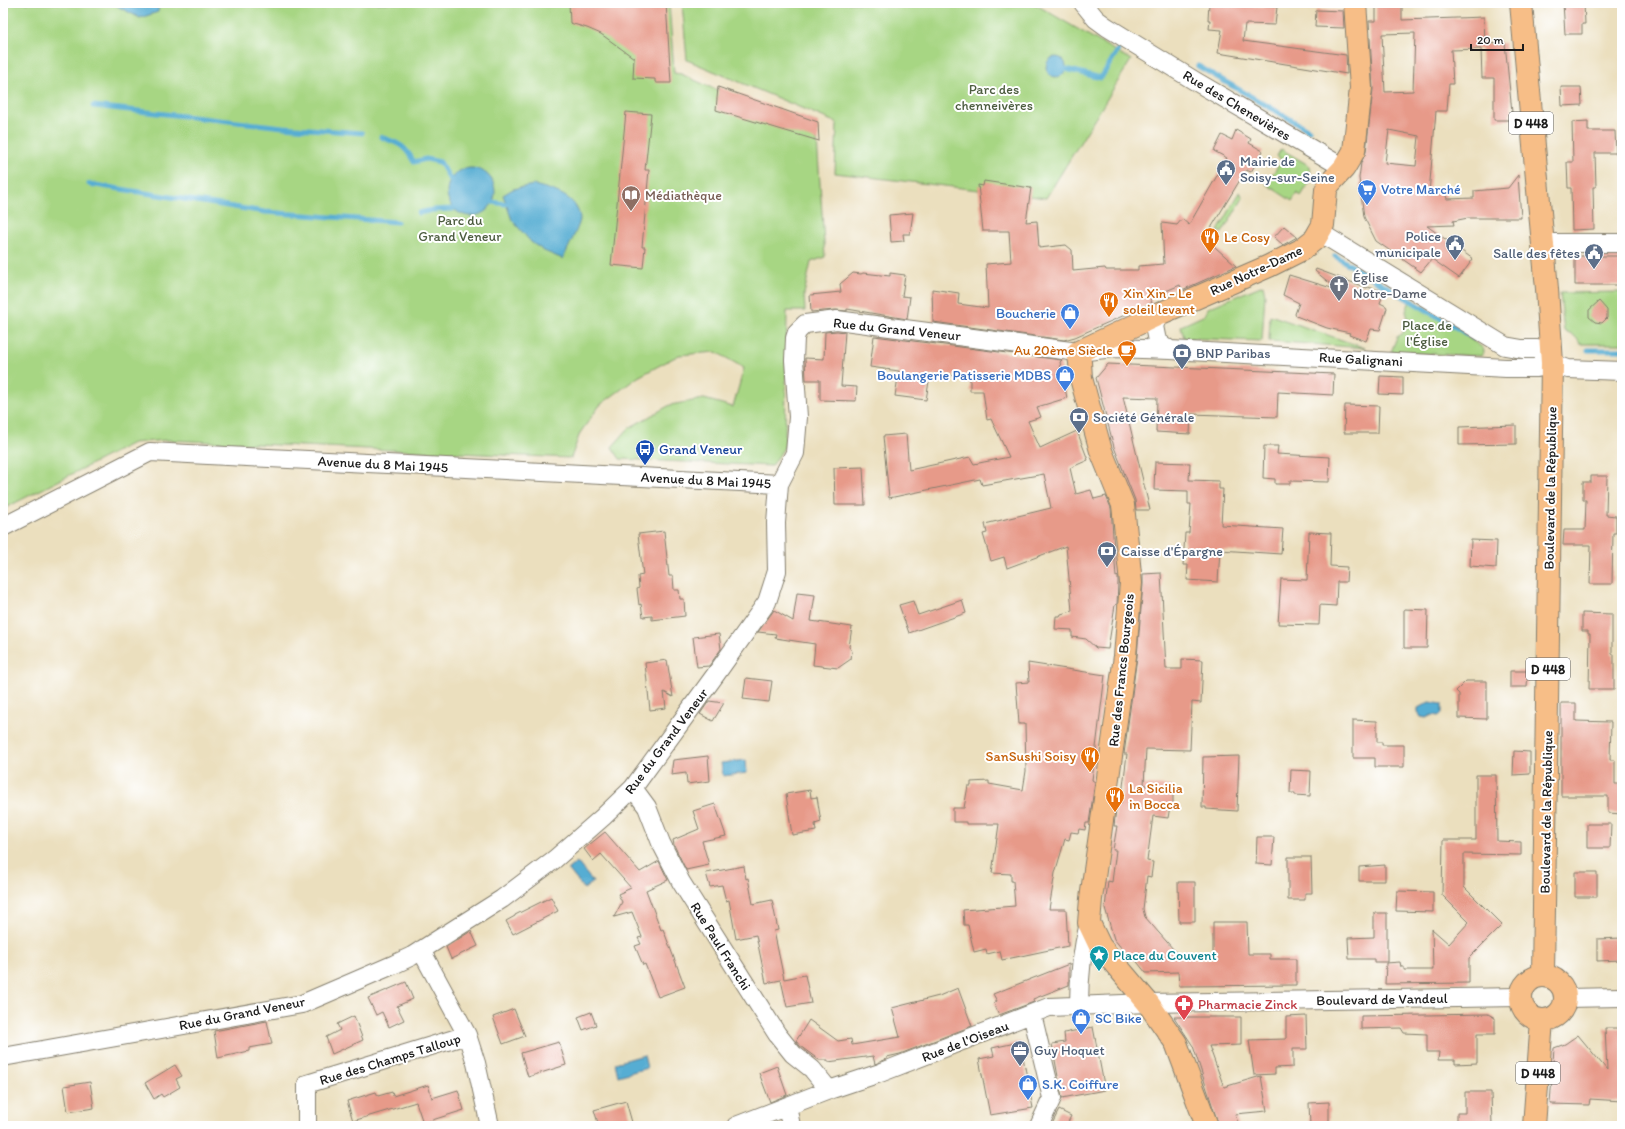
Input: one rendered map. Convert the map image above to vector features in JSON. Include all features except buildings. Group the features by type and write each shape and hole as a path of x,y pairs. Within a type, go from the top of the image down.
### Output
{"main road":[{"path":"1320,232 1323,225 1326,190 1329,184 1344,168 1354,151 1361,88 1355,3"},
{"name":"Boulevard de la République","path":"1521,3 1547,289 1552,363 1543,975"},
{"name":"Rue Notre-Dame","path":"1078,352 1159,314 1254,273 1301,250 1315,239 1320,232"},
{"name":"Rue des Francs Bourgeois","path":"1078,352 1081,378 1101,451 1123,505 1131,583 1125,656 1091,899 1089,923"},
{"path":"1089,923 1100,946 1148,1003 1176,1044 1207,1126"},
{"path":"1543,975 1551,977 1557,981 1562,987 1565,998 1562,1010 1550,1019 1542,1020 1534,1018 1528,1014 1523,1008 1520,997 1523,986 1529,980 1536,976 1543,975"},
{"name":"D 448","path":"1534,1126 1542,1020"}],"street":[{"name":"Rue des Chenevières","path":"1083,3 1096,19 1344,168"},
{"path":"1320,232 1505,346 1522,349 1537,349 1552,363 1568,369 1622,371"},
{"path":"1542,243 1622,244"},
{"path":"1159,314 1154,326 1157,341 1170,350"},
{"name":"Rue du Grand Veneur","path":"3,1057 302,1004 395,964 421,950 508,894 555,858 633,788 767,602 777,571 776,523 780,484 795,453 798,417 794,360 795,338 797,332 805,324 837,320 1078,352"},
{"path":"1505,346 1506,368"},
{"name":"Rue Galignani","path":"1078,352 1114,348 1170,350 1506,368 1537,368 1552,363"},
{"name":"Avenue du 8 Mai 1945","path":"3,527 150,452 780,484"},
{"name":"Rue Paul Franchi","path":"633,788 647,807 661,843 682,882 777,1034 792,1054 812,1069 829,1090"},
{"name":"Rue des Francs Bourgeois","path":"1079,1005 1081,964 1089,923"},
{"path":"421,950 467,1035 476,1063 490,1126"},
{"name":"Boulevard de Vandeul","path":"1148,1003 1520,997"},
{"path":"1565,998 1622,997"},
{"name":"Rue de l'Oiseau","path":"736,1126 829,1090 880,1073 1049,1007 1148,1003"},
{"path":"1032,1014 1052,1098 1039,1126"},
{"name":"Rue des Champs Talloup","path":"307,1126 307,1084 467,1035"},
{"path":"787,1106 791,1126"}],"green space":[{"name":"Parc du Grand Veneur","path":"3,3 669,3 674,73 681,74 712,88 816,125 825,257 811,262 804,294 805,311 787,311 785,446 772,466 620,459 612,447 629,428 670,405 704,399 733,407 744,368 716,352 679,355 638,377 600,405 580,433 571,458 167,440 133,443 3,509"},
{"name":"Parc des chenneivères","path":"682,3 1033,3 1131,60 1046,198 835,173 837,123 687,60"},
{"path":"1281,149 1310,166 1311,180 1301,196 1297,193 1292,201 1266,184 1282,160 1277,156"},
{"path":"1240,192 1243,198 1222,233 1218,231"},
{"path":"1263,285 1265,294 1262,341 1184,338 1181,326 1205,315 1208,308"},
{"path":"1622,292 1622,344 1580,344 1574,336 1564,331 1560,293"},
{"name":"Place de l'Église","path":"1411,298 1483,348 1484,352 1481,356 1391,352 1397,337 1402,334 1409,323 1406,311"},
{"path":"1270,315 1365,348 1269,341"}],"water":[{"path":"116,3 159,3 158,12 140,18 117,6"},
{"path":"1056,57 1063,60 1066,67 1063,74 1056,77 1049,74 1046,67 1049,60"},
{"path":"466,168 476,168 488,175 495,187 495,197 488,209 476,216 466,216 458,212 451,205 447,197 447,187 451,179 458,172"},
{"path":"534,185 549,189 570,199 578,211 580,219 563,259 544,251 531,242 512,220 503,195 513,189"},
{"path":"1429,702 1442,704 1442,714 1438,716 1432,715 1426,718 1421,717 1418,713 1418,708"},
{"path":"746,760 747,773 723,776 721,763"},
{"path":"577,862 593,882 584,889 568,869"},
{"path":"644,1055 647,1068 618,1076 615,1063"}],"waterway":[{"path":"1066,69 1101,78 1118,50"},
{"path":"1198,66 1309,130"},
{"path":"93,106 283,127 362,133"},
{"path":"381,137 404,148 414,162 426,159 440,162 450,179"},
{"path":"89,184 265,212 397,222"},
{"path":"492,202 506,204"},
{"path":"419,213 432,210 453,209"},
{"path":"1335,256 1474,338"},
{"path":"1588,350 1622,350"}],"place":[{"name":"Mairie de Soisy-sur-Seine","path":"1226,186"},
{"name":"Votre Marché","path":"1367,206"},
{"name":"Médiathèque","path":"631,212"},
{"name":"Le Cosy","path":"1210,254"},
{"name":"Police municipale","path":"1455,261"},
{"name":"Salle des fêtes","path":"1594,270"},
{"name":"Église Notre-Dame","path":"1339,302"},
{"name":"Xin Xin - Le soleil levant","path":"1109,318"},
{"name":"Boucherie","path":"1070,330"},
{"name":"Au 20ème Siècle","path":"1127,367"},
{"name":"BNP Paribas","path":"1182,370"},
{"name":"Boulangerie Patisserie MDBS","path":"1065,392"},
{"name":"Société Générale","path":"1079,434"},
{"name":"Grand Veneur","path":"645,466"},
{"name":"Caisse d'Épargne","path":"1107,568"},
{"name":"SanSushi Soisy","path":"1090,773"},
{"name":"La Sicilia in Bocca","path":"1115,813"},
{"name":"Place du Couvent","path":"1099,972"},
{"name":"Pharmacie Zinck","path":"1184,1021"},
{"name":"SC Bike","path":"1081,1035"},
{"name":"Guy Hoquet","path":"1020,1067"},
{"name":"S.K. Coiffure","path":"1028,1101"}]}
